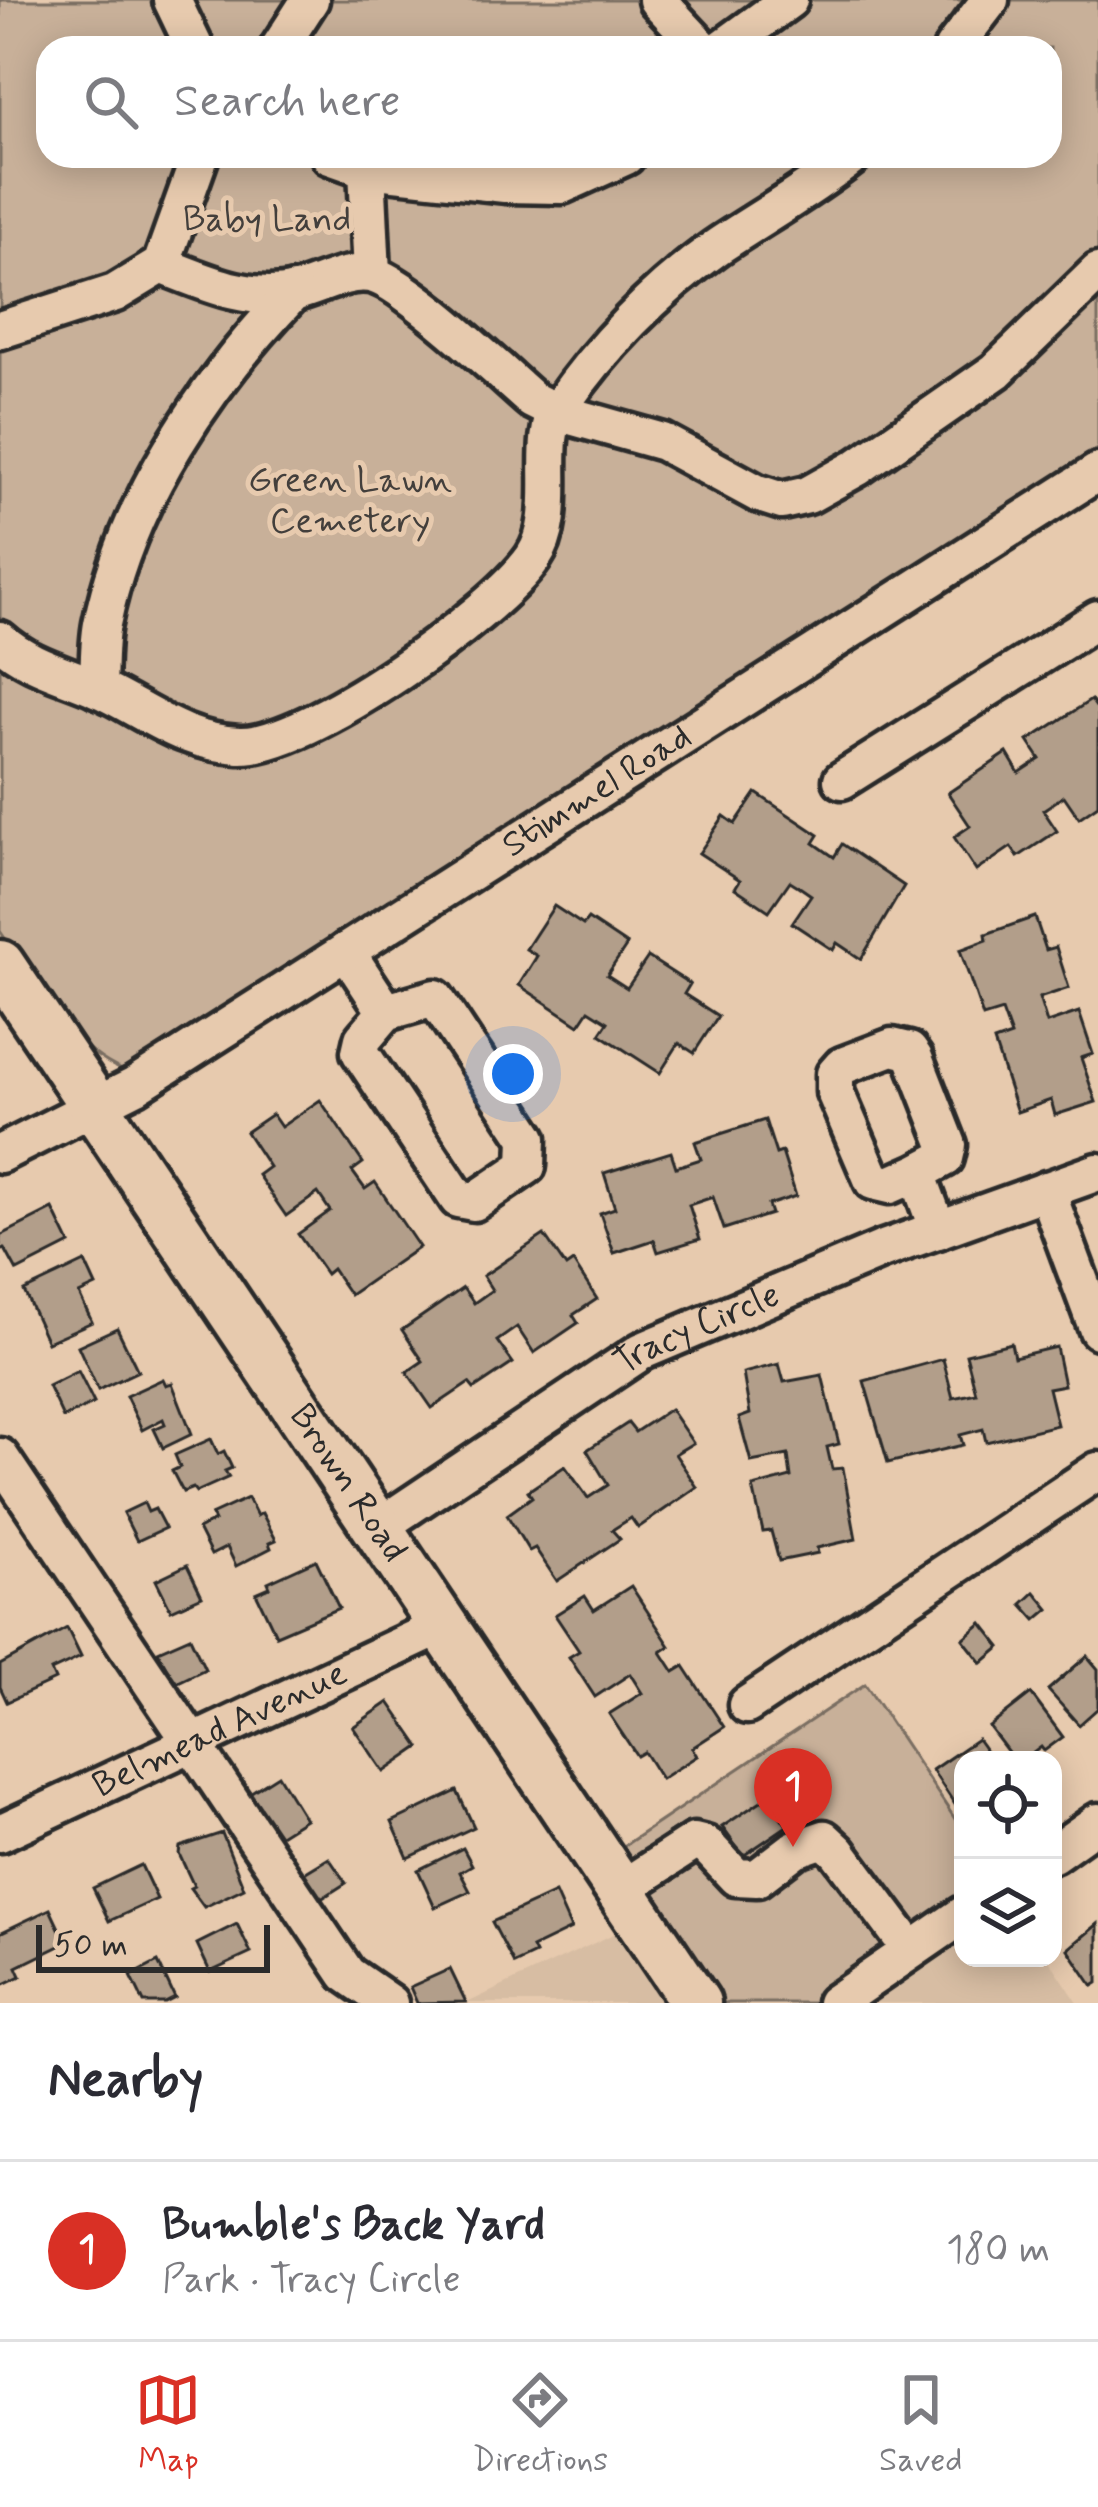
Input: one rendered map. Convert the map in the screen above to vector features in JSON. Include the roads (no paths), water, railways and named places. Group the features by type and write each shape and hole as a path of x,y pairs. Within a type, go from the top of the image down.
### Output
{"main road":[{"name":"Brown Road","path":"0,965 696,2003"}],"street":[{"path":"172,0 189,36"},
{"path":"287,36 310,0"},
{"path":"657,0 691,36"},
{"path":"740,36 789,0"},
{"path":"962,36 990,0"},
{"path":"0,330 115,292 161,265 196,168"},
{"path":"372,274 367,169 562,185 600,168"},
{"path":"0,640 47,670 98,688 156,723 199,739 243,746 292,732 352,701 458,630 498,597 535,556 547,524 556,412 610,344 657,294 714,249 835,168"},
{"path":"161,265 252,296 294,292 372,274 407,294 532,400 556,412 663,442 757,493 782,501 808,495 858,467 996,371 1098,272"},
{"path":"98,688 100,629 115,570 166,458 244,344 294,292"},
{"name":"Stimmel Road","path":"0,1154 135,1086 1098,472"},
{"path":"842,780 1098,619"},
{"path":"346,951 386,1012"},
{"path":"435,998 527,1138 526,1166 473,1202 458,1199 360,1052 363,1039 386,1012 435,998"},
{"name":"Tracy Circle","path":"377,1528 642,1351 938,1229 1098,1172"},
{"path":"916,1173 938,1229"},
{"path":"1046,1190 1098,1330"},
{"path":"747,1705 1098,1472"},
{"path":"6,1480 347,1974 388,2003"},
{"name":"Belmead Avenue","path":"0,1833 442,1626"},
{"path":"1062,1848 1098,1822"},
{"path":"620,1890 694,1842 706,1845 736,1876 757,1878 795,1849 824,1839 911,1951"},
{"path":"835,2003 954,1921"}],"place":[{"name":"Bumble's Back Yard","path":"793,1847"}],"park label":[{"name":"Baby Land","path":"267,220"},
{"name":"Green Lawn Cemetery","path":"350,502"}]}
